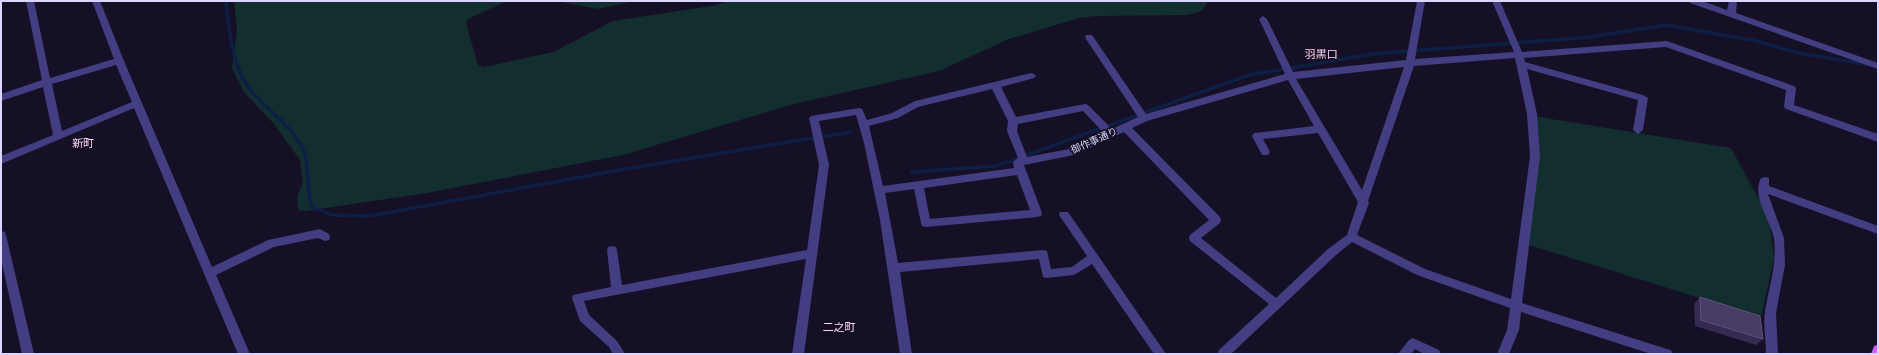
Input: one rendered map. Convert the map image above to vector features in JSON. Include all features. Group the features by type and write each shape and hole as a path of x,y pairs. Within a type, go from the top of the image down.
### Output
{"main road":[{"path":"1877,354 1878,350"}],"street":[{"path":"30,1 58,137"},
{"path":"96,1 119,61 211,272 244,354"},
{"path":"1223,354 1332,252 1351,237 1364,203 1410,63 1421,1"},
{"path":"1496,1 1520,59 1532,114 1535,156 1521,252 1517,306 1513,330 1503,354"},
{"path":"1693,1 1878,66"},
{"path":"1731,15 1734,1"},
{"path":"1263,19 1290,76 1364,203"},
{"path":"1089,37 1144,118"},
{"name":"御作事通り","path":"1024,160 1071,152 1144,118 1290,76 1410,63 1520,59 1667,44 1791,88 1789,107 1878,138"},
{"path":"1520,59 1643,98 1638,130"},
{"path":"1,98 47,82 119,61"},
{"path":"864,124 895,116 915,104 1031,76"},
{"path":"918,185 926,223 1037,213 1020,171 1018,162 1024,160 1012,131 1013,121 996,85"},
{"path":"1,160 138,103"},
{"path":"1013,121 1085,107 1110,133"},
{"path":"798,354 824,165 814,118 859,111 864,124 895,268 906,354"},
{"path":"1125,127 1184,190 1216,220 1194,238 1276,304"},
{"path":"1265,152 1257,136 1320,129"},
{"path":"879,190 1020,171"},
{"path":"1772,354 1770,313 1780,265 1779,238 1763,193 1765,184 1878,230"},
{"path":"1064,215 1160,354"},
{"path":"211,272 272,243 320,233 325,237"},
{"path":"1,235 28,354"},
{"path":"1351,237 1421,272 1517,306 1667,354"},
{"path":"612,250 617,289"},
{"path":"619,354 613,344 584,318 577,298 617,289 812,253"},
{"path":"895,268 1043,254 1047,274 1074,271 1094,258"},
{"path":"1404,354 1413,343 1435,354"}],"green space":[{"path":"234,1 507,1 468,19 466,23 478,65 484,67 553,52 613,21 717,5 726,1 1208,1 1202,11 1188,15 1096,16 1079,18 1009,39 939,71 794,104 623,155 427,193 305,211 298,210 297,198 303,182 300,160 274,124 244,92 232,68 237,30"},
{"path":"556,1 634,1 598,9"},
{"path":"1527,115 1731,148 1769,218 1774,258 1761,317 1529,245 1536,177"}],"building":[{"path":"1700,297 1760,316 1763,339 1701,320"}],"waterway":[{"path":"226,1 234,55 241,75 252,92 289,128 301,145 306,160 312,207 332,215 369,216 631,168 851,132"},
{"path":"912,172 996,166 1249,75 1373,54 1591,37 1665,25 1753,40 1798,53 1878,66"}],"district":[{"name":"羽黒口","path":"1321,54"},
{"name":"新町","path":"83,143"},
{"name":"二之町","path":"839,327"}]}
